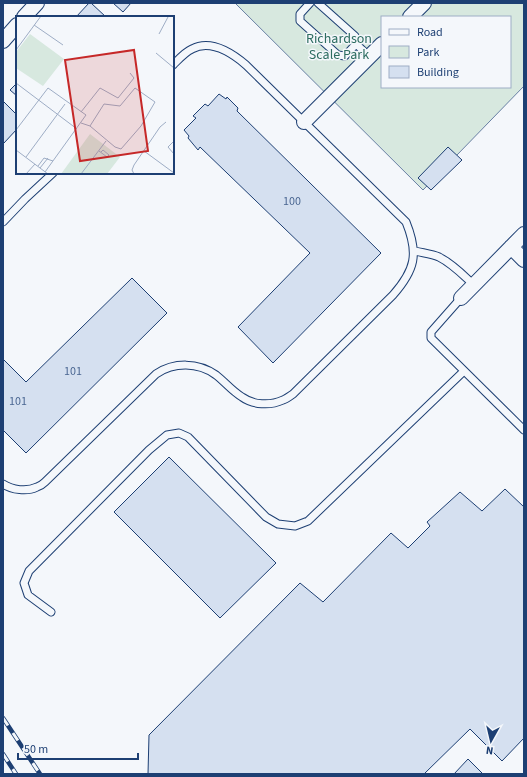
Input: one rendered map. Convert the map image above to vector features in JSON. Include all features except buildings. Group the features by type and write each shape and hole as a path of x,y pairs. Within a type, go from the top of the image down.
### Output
{"street":[{"path":"411,16 424,3"},
{"path":"3,41 16,26"},
{"path":"304,122 381,45"},
{"path":"461,298 524,234"},
{"path":"511,247 524,260"}],"lane":[{"path":"310,3 300,14 300,21 338,55 345,56 356,44"},
{"path":"318,3 355,36 356,44 370,56"},
{"path":"3,484 17,489 28,490 37,488 163,369 183,365 193,365 206,369 241,397 250,401 261,404 272,404 283,401 293,394 393,296 405,281 410,270 414,252 406,222 236,56 212,46 201,46 186,53 174,64"},
{"path":"3,222 52,174"},
{"path":"414,252 438,257 450,263 474,285"},
{"path":"461,298 431,332 431,338 524,430"},
{"path":"51,612 28,595 24,583 29,571 149,450 167,435 179,433 188,437 266,517 278,524 295,526 308,521 464,371"}],"green space":[{"name":"Richardson Scale Park","path":"235,3 524,3 524,86 423,190"}],"railway":[{"path":"3,718 40,774"},
{"path":"3,754 16,774"}]}
